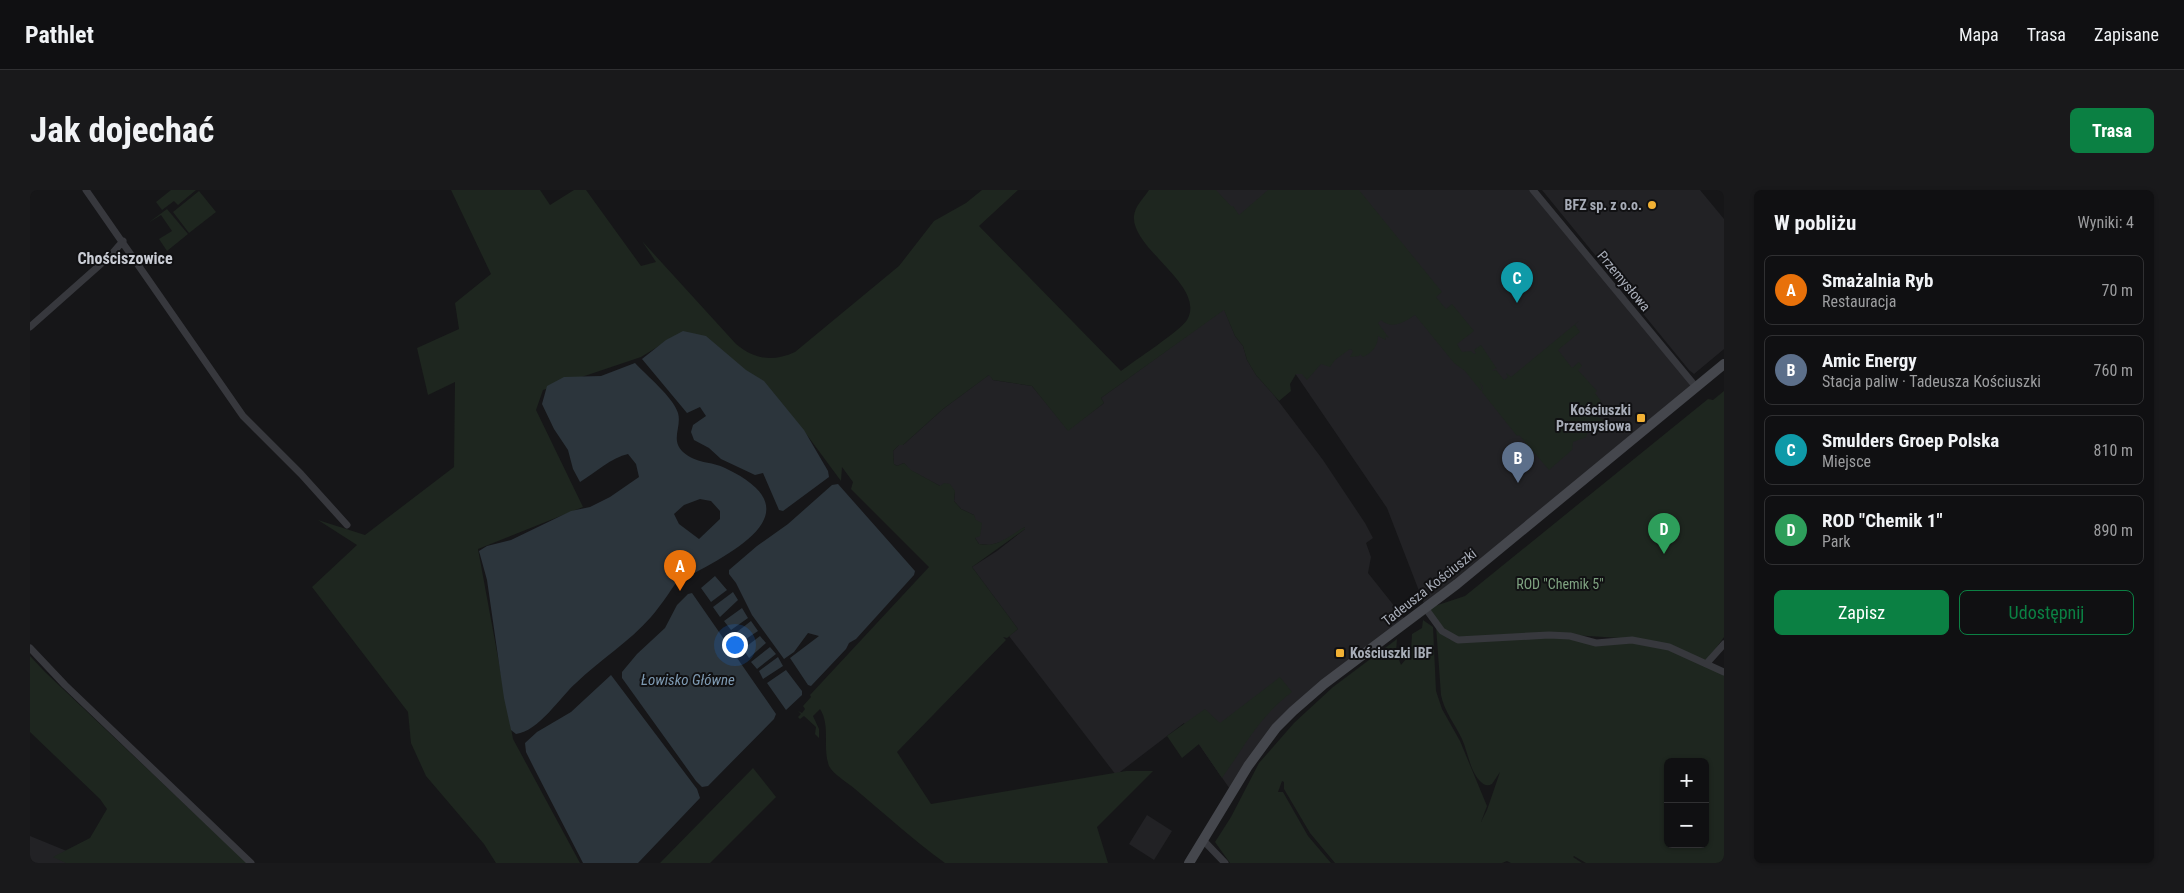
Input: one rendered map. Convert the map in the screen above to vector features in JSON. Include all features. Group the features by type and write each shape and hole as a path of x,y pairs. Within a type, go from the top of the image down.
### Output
{"main road":[{"name":"Tadeusza Kościuszki","path":"1189,863 1248,766 1276,728 1293,710 1324,684 1426,609 1724,364"}],"street":[{"path":"86,190 243,416 302,474 347,525"},
{"name":"Przemysłowa","path":"1533,190 1696,387"},
{"path":"30,327 110,256 123,241"},
{"path":"1426,609 1442,631 1450,638 1458,640 1549,635 1570,636 1596,643 1632,640 1669,646 1724,672"},
{"path":"1707,663 1724,644"},
{"path":"30,648 65,685 251,863"},
{"path":"1204,840 1225,863"}],"shaded area":[{"path":"1178,190 1533,190 1696,387 1426,609 1387,508 1237,288"},
{"path":"1542,190 1700,190 1724,219 1724,349 1694,374 1689,370"},
{"path":"1224,309 1235,336 1243,346 1247,360 1256,375 1273,394 1323,460 1365,523 1373,538 1366,543 1371,557 1368,573 1407,622 1302,702 1232,792 1184,723 1116,775 1009,636 1018,629 972,567 997,551 1025,529 1025,527 1005,541 990,545 979,544 975,538 974,515 961,509 954,501 955,491 940,486 910,470 904,463 897,466 894,464 893,451 899,445 903,445 943,409 990,374 993,380 1032,386 1068,430 1104,403 1101,398"},
{"path":"1147,815 1172,831 1154,860 1129,844"},
{"path":"30,836 96,863 30,863"}],"green space":[{"path":"171,190 196,190 178,205 174,201 162,210 156,202"},
{"path":"451,190 540,190 550,205 574,190 586,190 641,266 656,262 642,241 736,344 757,356 772,358 795,352 899,266 934,221 966,203 982,190 1018,190 979,226 1121,371 1183,325 1187,320 1190,307 1187,294 1178,281 1136,229 1135,212 1149,190 1216,190 1233,206 1239,215 1268,190 1359,190 1442,292 1436,297 1446,309 1452,304 1474,331 1457,344 1462,352 1471,351 1474,354 1476,353 1474,350 1481,345 1497,369 1495,368 1492,371 1496,370 1504,380 1508,377 1506,373 1511,377 1579,321 1575,325 1580,332 1558,350 1572,368 1579,362 1582,366 1578,370 1597,391 1595,393 1601,401 1599,404 1602,413 1596,416 1604,420 1596,424 1593,430 1588,431 1586,437 1573,442 1572,450 1549,470 1519,435 1517,436 1482,392 1483,387 1479,381 1482,388 1481,391 1465,371 1454,363 1415,315 1394,325 1381,320 1378,323 1389,338 1385,336 1386,340 1378,336 1374,349 1363,357 1360,354 1359,356 1350,357 1353,351 1350,349 1335,360 1330,367 1321,364 1307,380 1302,374 1296,374 1290,384 1291,391 1279,401 1256,375 1247,360 1243,346 1235,336 1224,310 1101,398 1104,403 1068,431 1032,386 993,380 989,375 943,409 903,445 899,445 893,451 894,464 897,466 904,463 911,470 940,486 944,483 950,484 955,491 954,501 961,509 974,515 976,520 982,523 980,536 975,538 979,544 986,545 1004,540 1025,527 1025,529 972,567 1018,629 1007,638 1003,637 1006,640 897,752 931,804 1126,771 1153,771 1097,827 1108,863 945,863 831,769 827,759 825,722 820,709 813,716 819,729 819,738 815,734 816,727 804,716 800,719 798,717 801,714 798,711 802,713 805,709 803,706 811,697 810,695 929,567 851,489 853,482 842,467 841,481 807,435 667,341 641,357 543,390 536,410 583,507 478,549 513,739 580,863 496,863 484,844 426,776 411,743 408,712 312,587 357,545 318,520 365,535 454,467 455,382 428,395 417,348 459,329 455,303 491,274"},
{"path":"199,191 216,212 189,233 173,212"},
{"path":"167,209 188,234 167,251 159,239 172,231 161,215 148,223"},
{"name":"ROD \"Chemik 5\"","path":"1724,391 1724,637 1706,662 1669,646 1621,638 1571,635 1459,638 1449,634 1426,609 1465,596 1708,399 1713,400"},
{"path":"1423,620 1433,627 1436,691 1442,709 1460,741 1487,806 1481,822 1500,772 1492,784 1489,785 1484,784 1477,778 1462,739 1445,707 1441,695 1436,626 1449,639 1458,642 1550,637 1655,644 1724,674 1724,863 1586,863 1574,856 1582,863 1511,863 1507,861 1502,863 1335,863 1310,833 1284,789 1284,782 1282,781 1278,792 1283,792 1308,836 1331,863 1230,863 1215,842 1231,817 1259,763 1294,723 1333,687 1397,639 1396,652 1401,665 1411,653 1412,634 1422,628"},
{"path":"30,656 247,863 66,863 53,857 90,838 107,809 100,799 30,732"},
{"path":"1280,677 1292,692 1262,721 1222,778 1199,744 1182,758 1167,736 1205,709 1220,723"},
{"path":"753,768 776,797 710,863 660,863"}],"water":[{"path":"683,331 706,336 746,370 764,381 804,430 828,471 829,477 783,511 779,510 763,473 755,475 721,459 709,448 694,440 691,432 693,425 706,416 700,407 687,413 642,359 666,340"},
{"path":"635,363 671,400 675,407 679,418 677,443 683,452 693,459 725,468 751,484 764,499 766,514 759,528 746,541 728,554 689,576 683,573 660,606 642,626 576,683 549,713 533,727 525,732 516,734 511,730 504,698 487,580 479,551 487,546 511,540 571,511 590,507 610,497 639,477 636,464 628,454 610,462 580,482 573,469 568,450 554,429 542,404 547,386 564,377 601,376","holes":["700,499 711,501 720,511 720,519 699,539 679,524 674,514 684,505"]},
{"path":"838,484 915,571 914,575 811,686 808,685 790,658 819,636 808,633 794,652 784,659 752,615 736,583 729,574 729,570 757,546 788,524 832,485"},
{"path":"715,576 727,590 711,602 701,588"},
{"path":"733,592 738,600 720,617 713,607"},
{"name":"Łowisko Główne","path":"692,593 776,714 774,719 708,786 702,787 622,678 622,672 637,654 665,628 677,605 688,594"},
{"path":"742,608 748,618 731,630 724,621"},
{"path":"751,621 758,631 740,643 733,635"},
{"path":"760,636 766,643 749,658 743,649"},
{"path":"770,647 776,654 757,669 751,662"},
{"path":"778,657 783,666 763,679 759,671"},
{"path":"786,670 802,691 802,695 786,710 767,683"},
{"path":"611,675 697,789 700,798 638,863 583,863 526,752 525,743 537,732 571,712"}],"place":[{"name":"BFZ sp. z o.o.","path":"1652,205"},
{"name":"Smulders Groep Polska","path":"1517,303"},
{"name":"Kościuszki Przemysłowa","path":"1641,418"},
{"name":"Amic Energy","path":"1518,483"},
{"name":"ROD \"Chemik 1\"","path":"1664,554"},
{"name":"Smażalnia Ryb","path":"680,591"},
{"name":"Kościuszki IBF","path":"1340,653"}],"district":[{"name":"Chościszowice","path":"125,258"}]}
